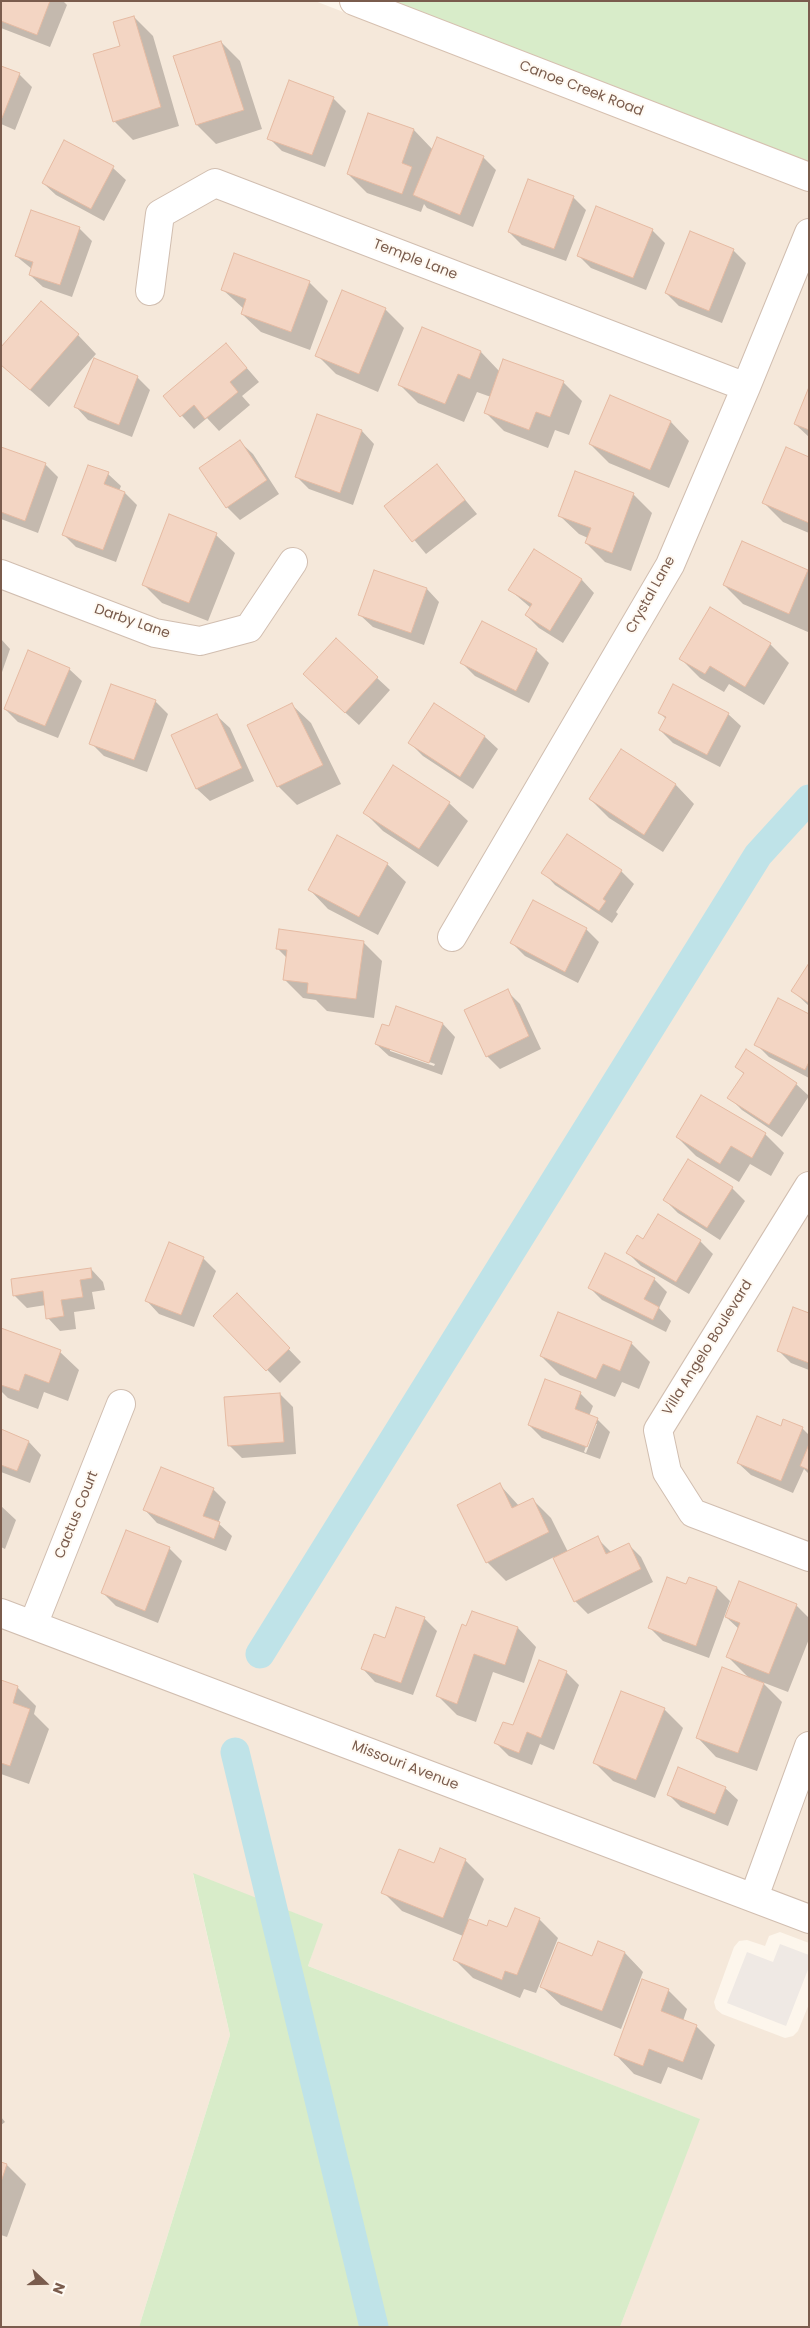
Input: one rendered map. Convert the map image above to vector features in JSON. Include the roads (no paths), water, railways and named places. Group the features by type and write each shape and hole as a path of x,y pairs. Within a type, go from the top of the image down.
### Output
{"street":[{"name":"Canoe Creek Road","path":"354,1 809,177"},
{"name":"Temple Lane","path":"150,291 160,214 215,184 746,387"},
{"name":"Crystal Lane","path":"452,937 670,565 809,233"},
{"name":"Darby Lane","path":"1,574 155,632 200,641 248,628 293,562"},
{"name":"Villa Angelo Boulevard","path":"809,1186 799,1220 658,1430 667,1472 693,1513 809,1557"},
{"name":"Cactus Court","path":"33,1625 121,1404"},
{"name":"Missouri Avenue","path":"1,1613 809,1919"},
{"path":"754,1897 809,1746"}],"waterway":[{"path":"260,1654 758,855 809,799"},
{"path":"235,1752 374,2327"}]}
